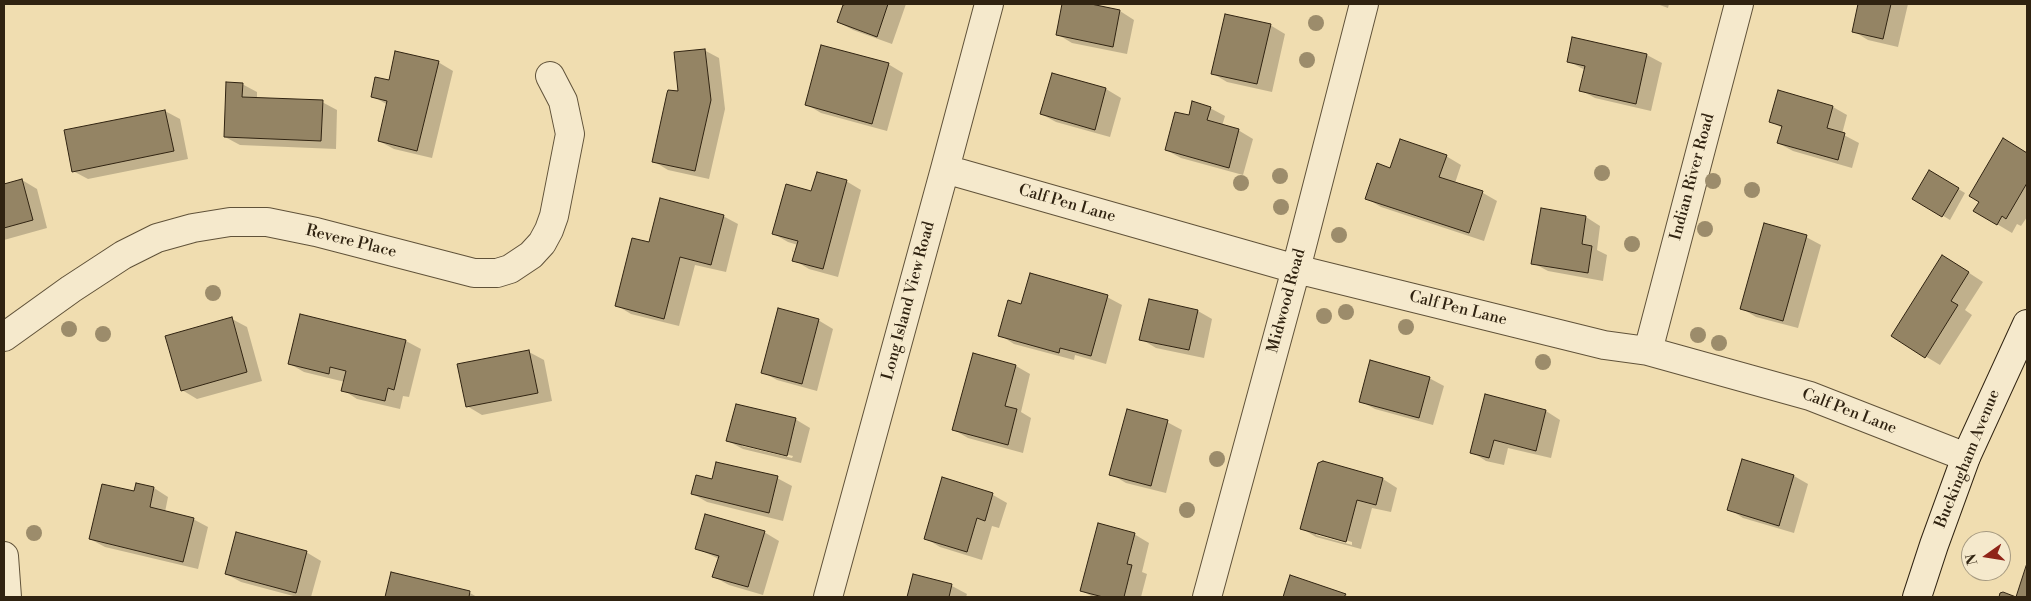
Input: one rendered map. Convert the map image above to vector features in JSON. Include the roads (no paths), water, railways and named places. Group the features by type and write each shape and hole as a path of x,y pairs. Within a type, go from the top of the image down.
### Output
{"street":[{"name":"Long Island View Road","path":"828,597 946,169 989,4"},
{"name":"Midwood Road","path":"1207,597 1296,269 1364,4"},
{"name":"Indian River Road","path":"1648,350 1739,4"},
{"name":"Revere Place","path":"4,337 71,289 123,255 166,236 193,228 230,222 267,222 306,230 474,273 497,273 510,268 531,255 542,243 554,216 570,134 563,101 550,76"},
{"name":"Calf Pen Lane","path":"946,169 1296,269 1604,345 1648,350 1810,396 1966,457"},
{"name":"Buckingham Avenue","path":"1918,597 1934,545 1966,457 2027,324"},
{"path":"4,556 6,597"}]}
